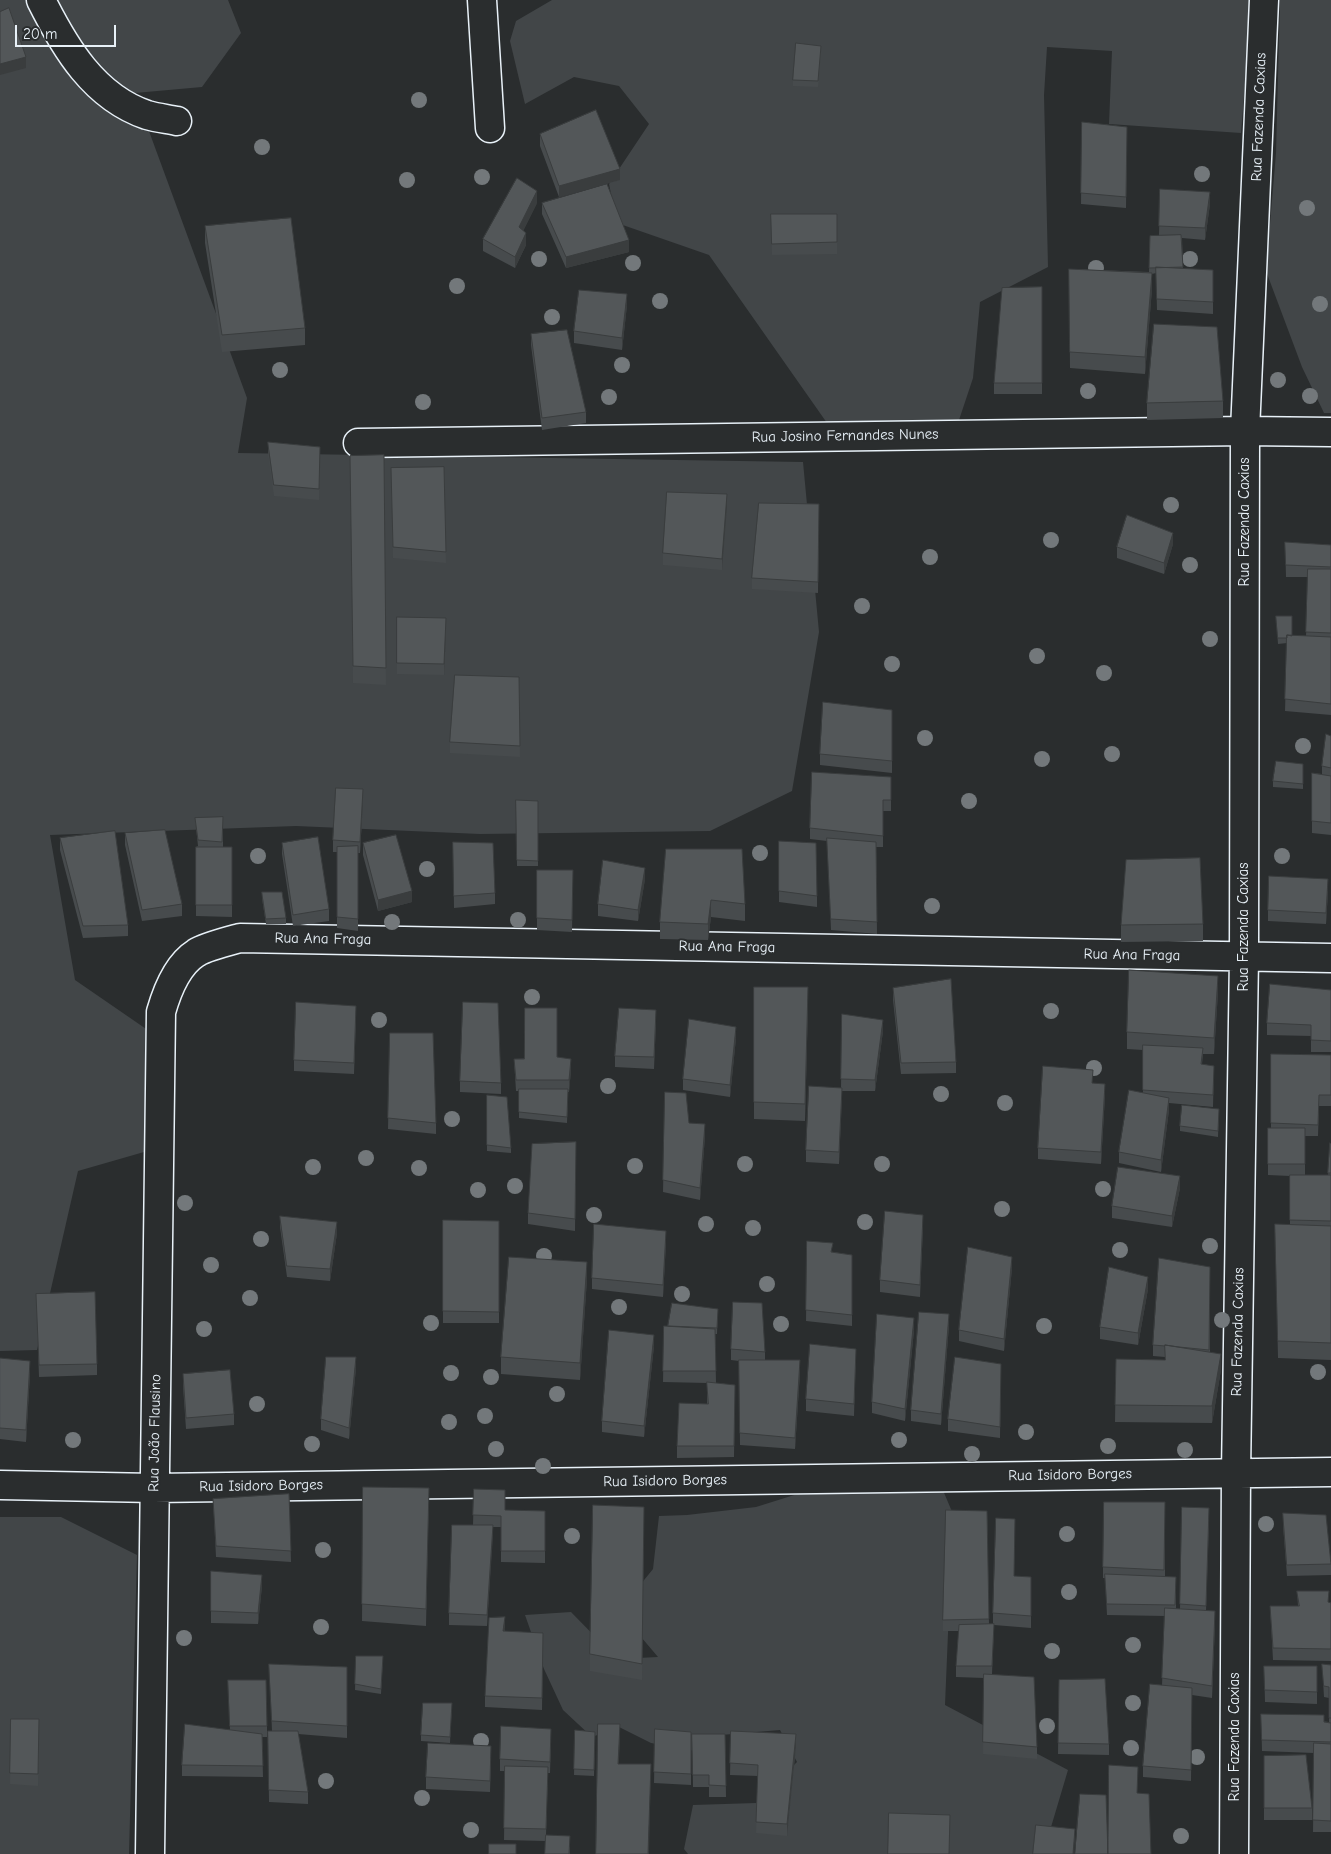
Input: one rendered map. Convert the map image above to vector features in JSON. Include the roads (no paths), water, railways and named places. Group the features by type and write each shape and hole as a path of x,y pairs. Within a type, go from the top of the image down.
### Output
{"street":[{"path":"41,0 58,34 84,71 115,100 147,115 177,121"},
{"path":"482,0 490,128"},
{"name":"Rua Fazenda Caxias","path":"1234,1854 1236,1472 1244,957 1245,431 1264,0"},
{"name":"Rua Josino Fernandes Nunes","path":"358,443 1245,431 1331,432"},
{"name":"Rua Ana Fraga","path":"161,1012 166,994 180,970 197,952 240,938 1331,958"},
{"name":"Rua João Flausino","path":"150,1854 161,1012"},
{"name":"Rua Isidoro Borges","path":"0,1485 154,1488 1331,1472"}]}
